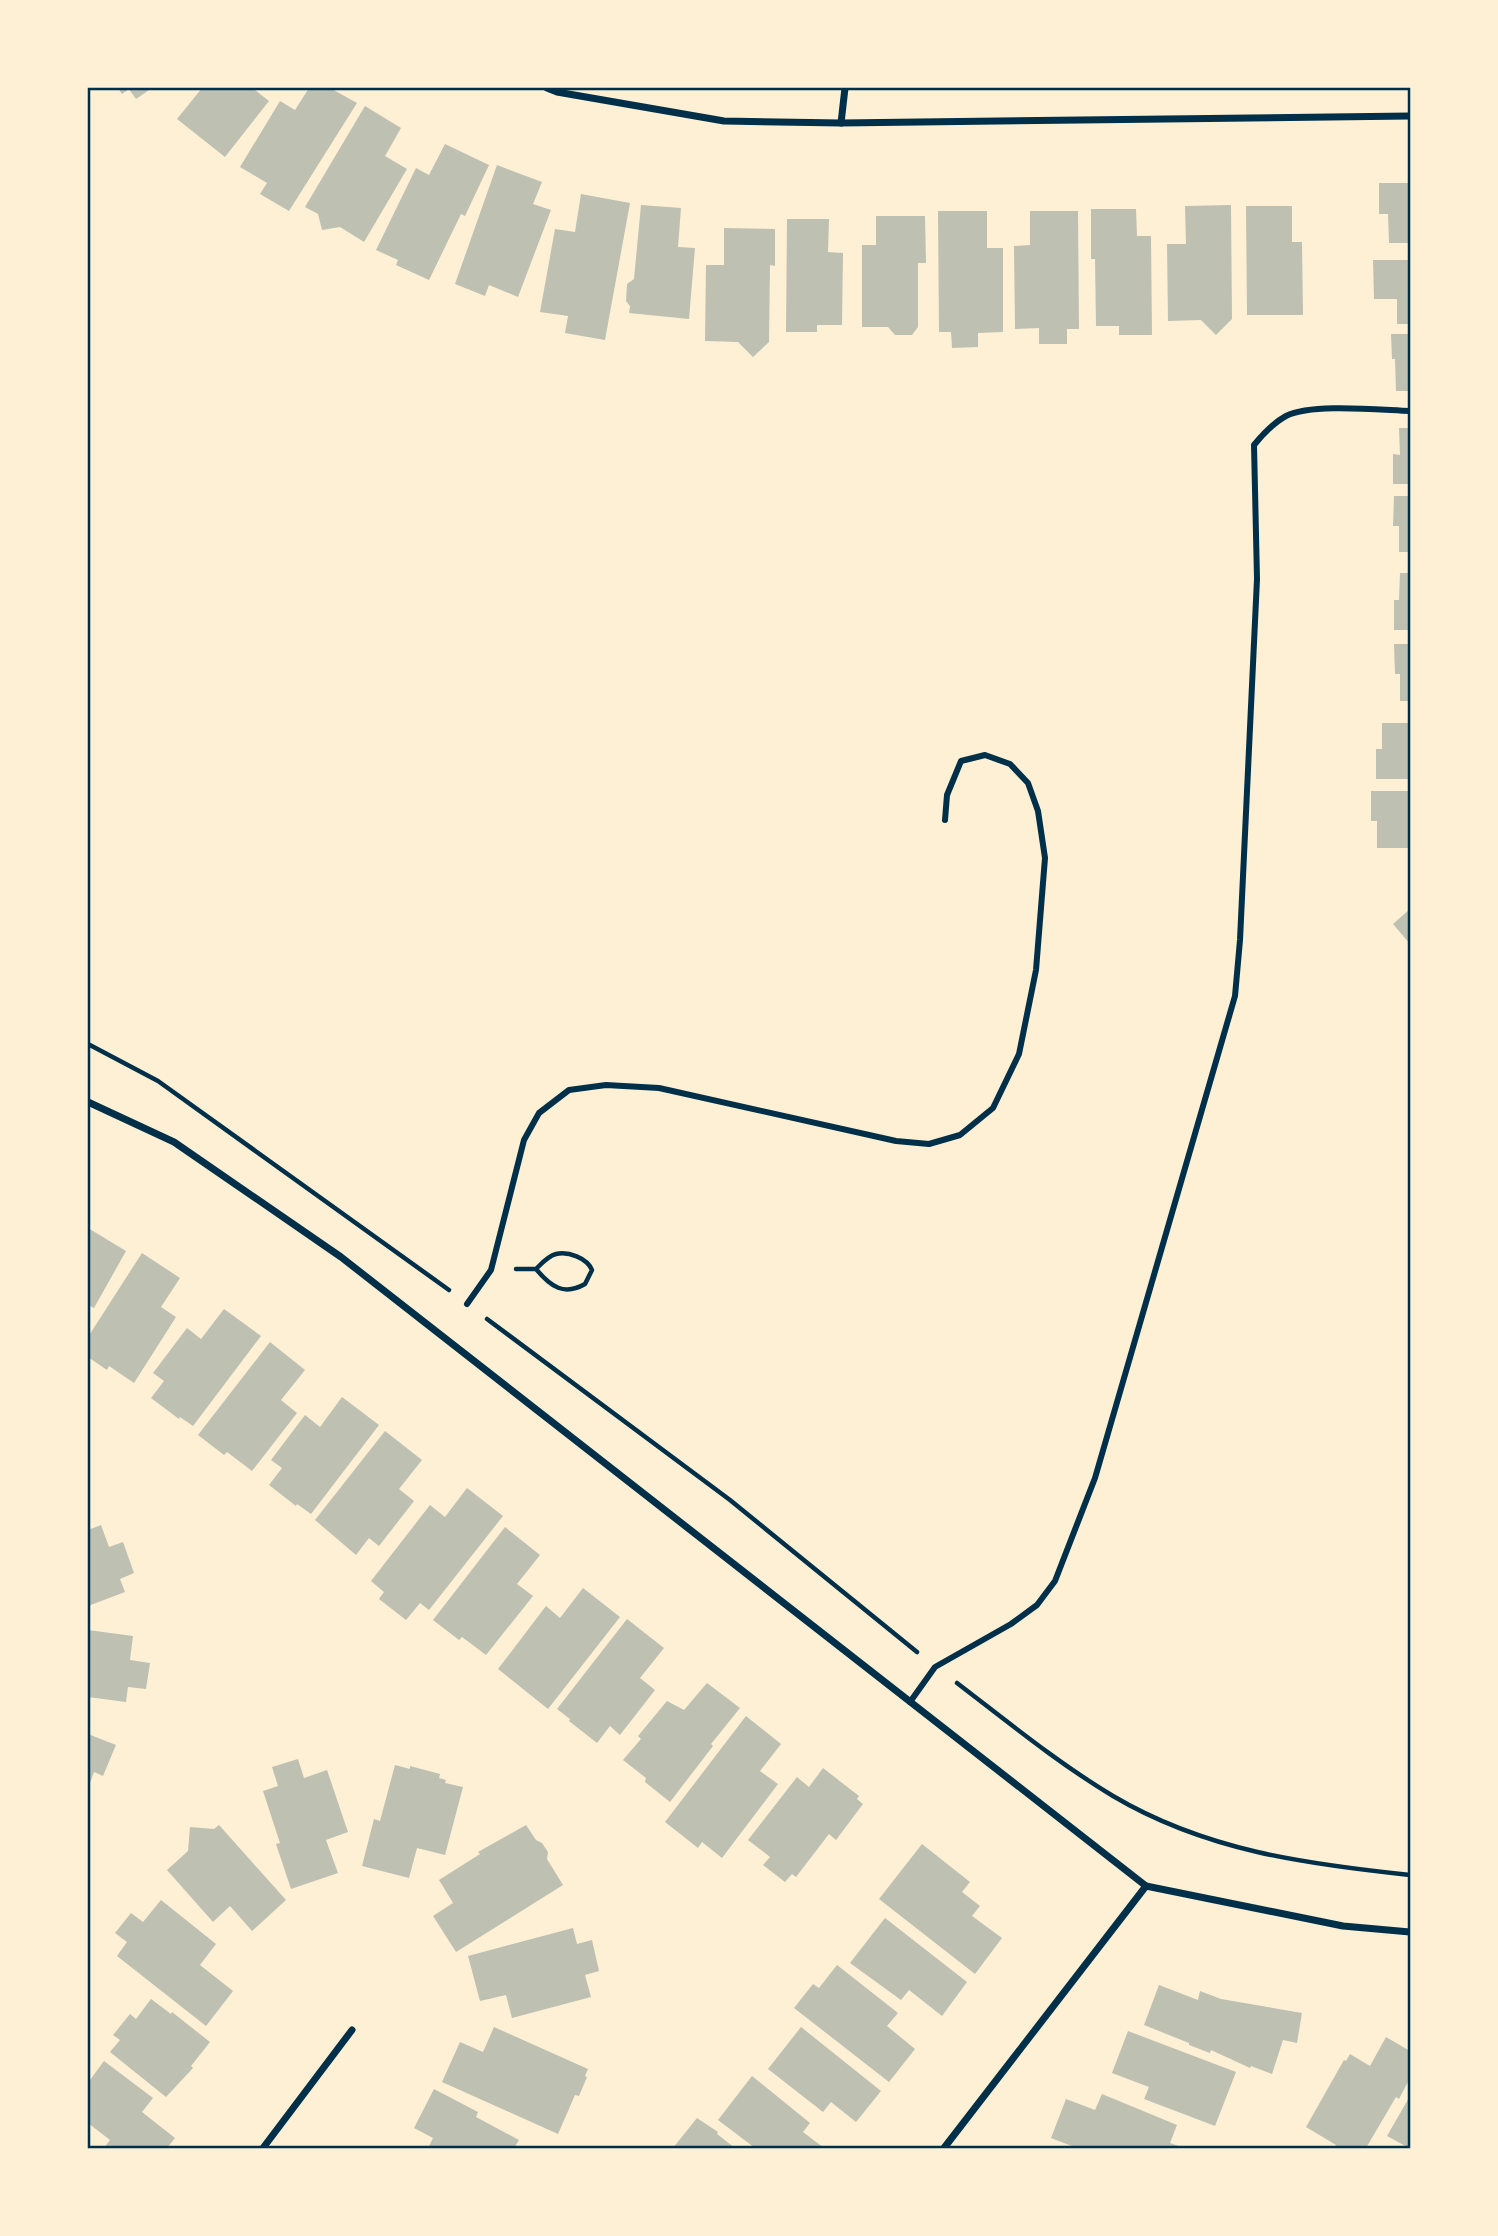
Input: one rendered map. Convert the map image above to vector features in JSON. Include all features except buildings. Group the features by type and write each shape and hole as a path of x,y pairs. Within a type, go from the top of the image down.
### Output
{"street":[{"path":"547,88 556,92 724,121 841,123 1410,116"},
{"path":"841,123 845,88"},
{"path":"910,1702 935,1667 1011,1624 1037,1605 1055,1581 1095,1478 1235,996 1258,579 1254,445 1269,427 1288,415 1315,410 1410,411"},
{"path":"467,1304 491,1270 524,1140 540,1113 569,1090 606,1085 659,1088 896,1141 929,1144 960,1135 993,1108 1019,1054 1036,970 1045,858 1038,811 1028,783 1010,764 985,755 961,761 947,795 945,820"},
{"path":"88,1102 174,1142 341,1257 1146,1886 1343,1926 1410,1932"},
{"path":"944,2148 1146,1886"},
{"path":"263,2148 352,2030"}],"path":[{"path":"88,1044 158,1081 467,1304 730,1500 935,1667 1070,1768 1115,1797 1164,1821 1268,1856 1322,1866 1410,1875"},
{"path":"491,1270 536,1269 556,1254 580,1258 589,1263 592,1270 585,1284 568,1291 557,1289 536,1269"}]}
